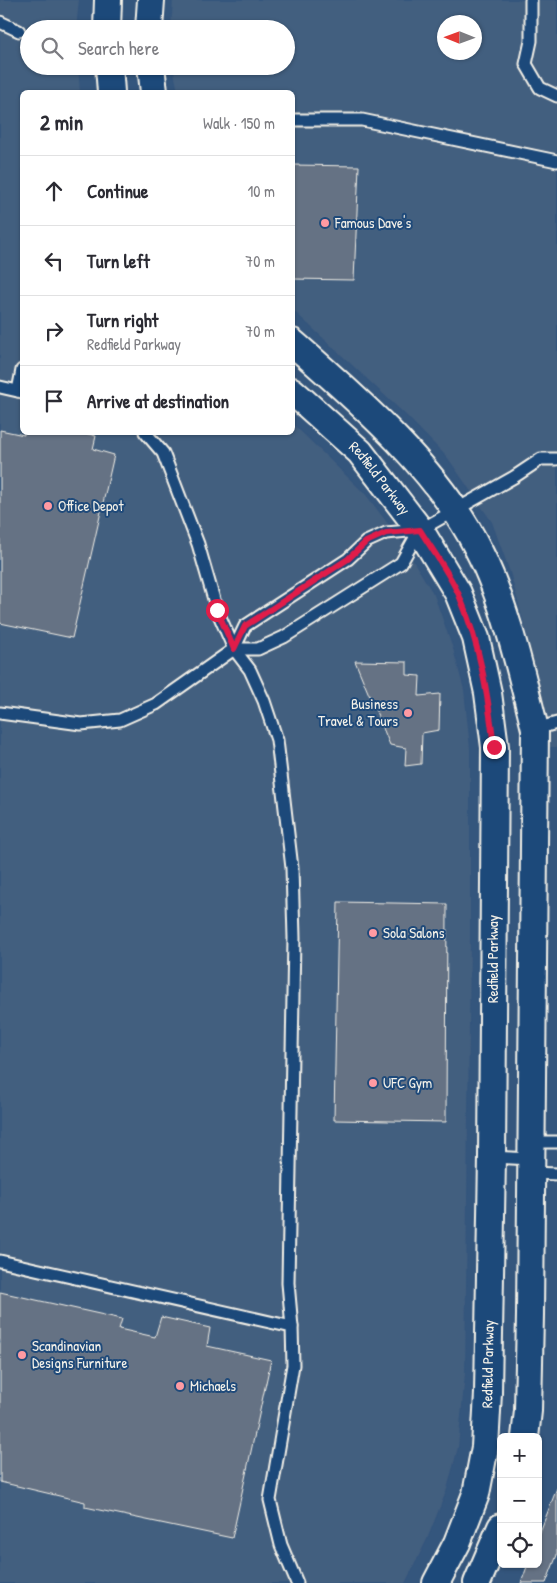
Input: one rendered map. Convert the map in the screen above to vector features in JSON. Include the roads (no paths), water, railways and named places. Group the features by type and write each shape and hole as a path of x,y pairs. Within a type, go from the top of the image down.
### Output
{"street":[{"path":"107,20 108,0"},
{"path":"150,20 151,0"},
{"path":"110,75 111,90"},
{"path":"152,75 154,90"},
{"path":"295,345 410,453 455,510 478,549 493,585 521,669 546,726 531,1158 528,1402 525,1433"},
{"name":"Redfield Parkway","path":"295,394 360,452 420,530 458,593 476,638 488,693 494,747 492,1157 488,1393 485,1447 476,1494 457,1543 436,1583"},
{"path":"477,1583 497,1536"}],"lane":[{"path":"531,0 531,40 526,64 540,88 557,96"},
{"path":"0,22 19,31"},
{"path":"295,120 362,120 557,161"},
{"path":"0,387 20,391"},
{"path":"148,435 163,453 198,544 217,610 234,649 250,670 277,740 292,868 294,965 288,1283 293,1365 270,1500 281,1545 296,1579 304,1583"},
{"path":"0,713 80,724 120,720 156,704 234,649 245,626 348,559 366,542 386,533 420,530 541,459 557,458"},
{"path":"234,649 258,649 284,637 402,563 420,530"},
{"path":"531,1158 557,1142"},
{"path":"492,1157 531,1158 557,1174"},
{"path":"0,1261 292,1327"}],"place":[{"name":"Famous Dave's","path":"325,223"},
{"name":"Office Depot","path":"48,506"},
{"name":"Business Travel & Tours","path":"408,713"},
{"name":"Sola Salons","path":"373,933"},
{"name":"UFC Gym","path":"373,1083"},
{"name":"Scandinavian Designs Furniture","path":"22,1355"},
{"name":"Michaels","path":"180,1386"}]}
